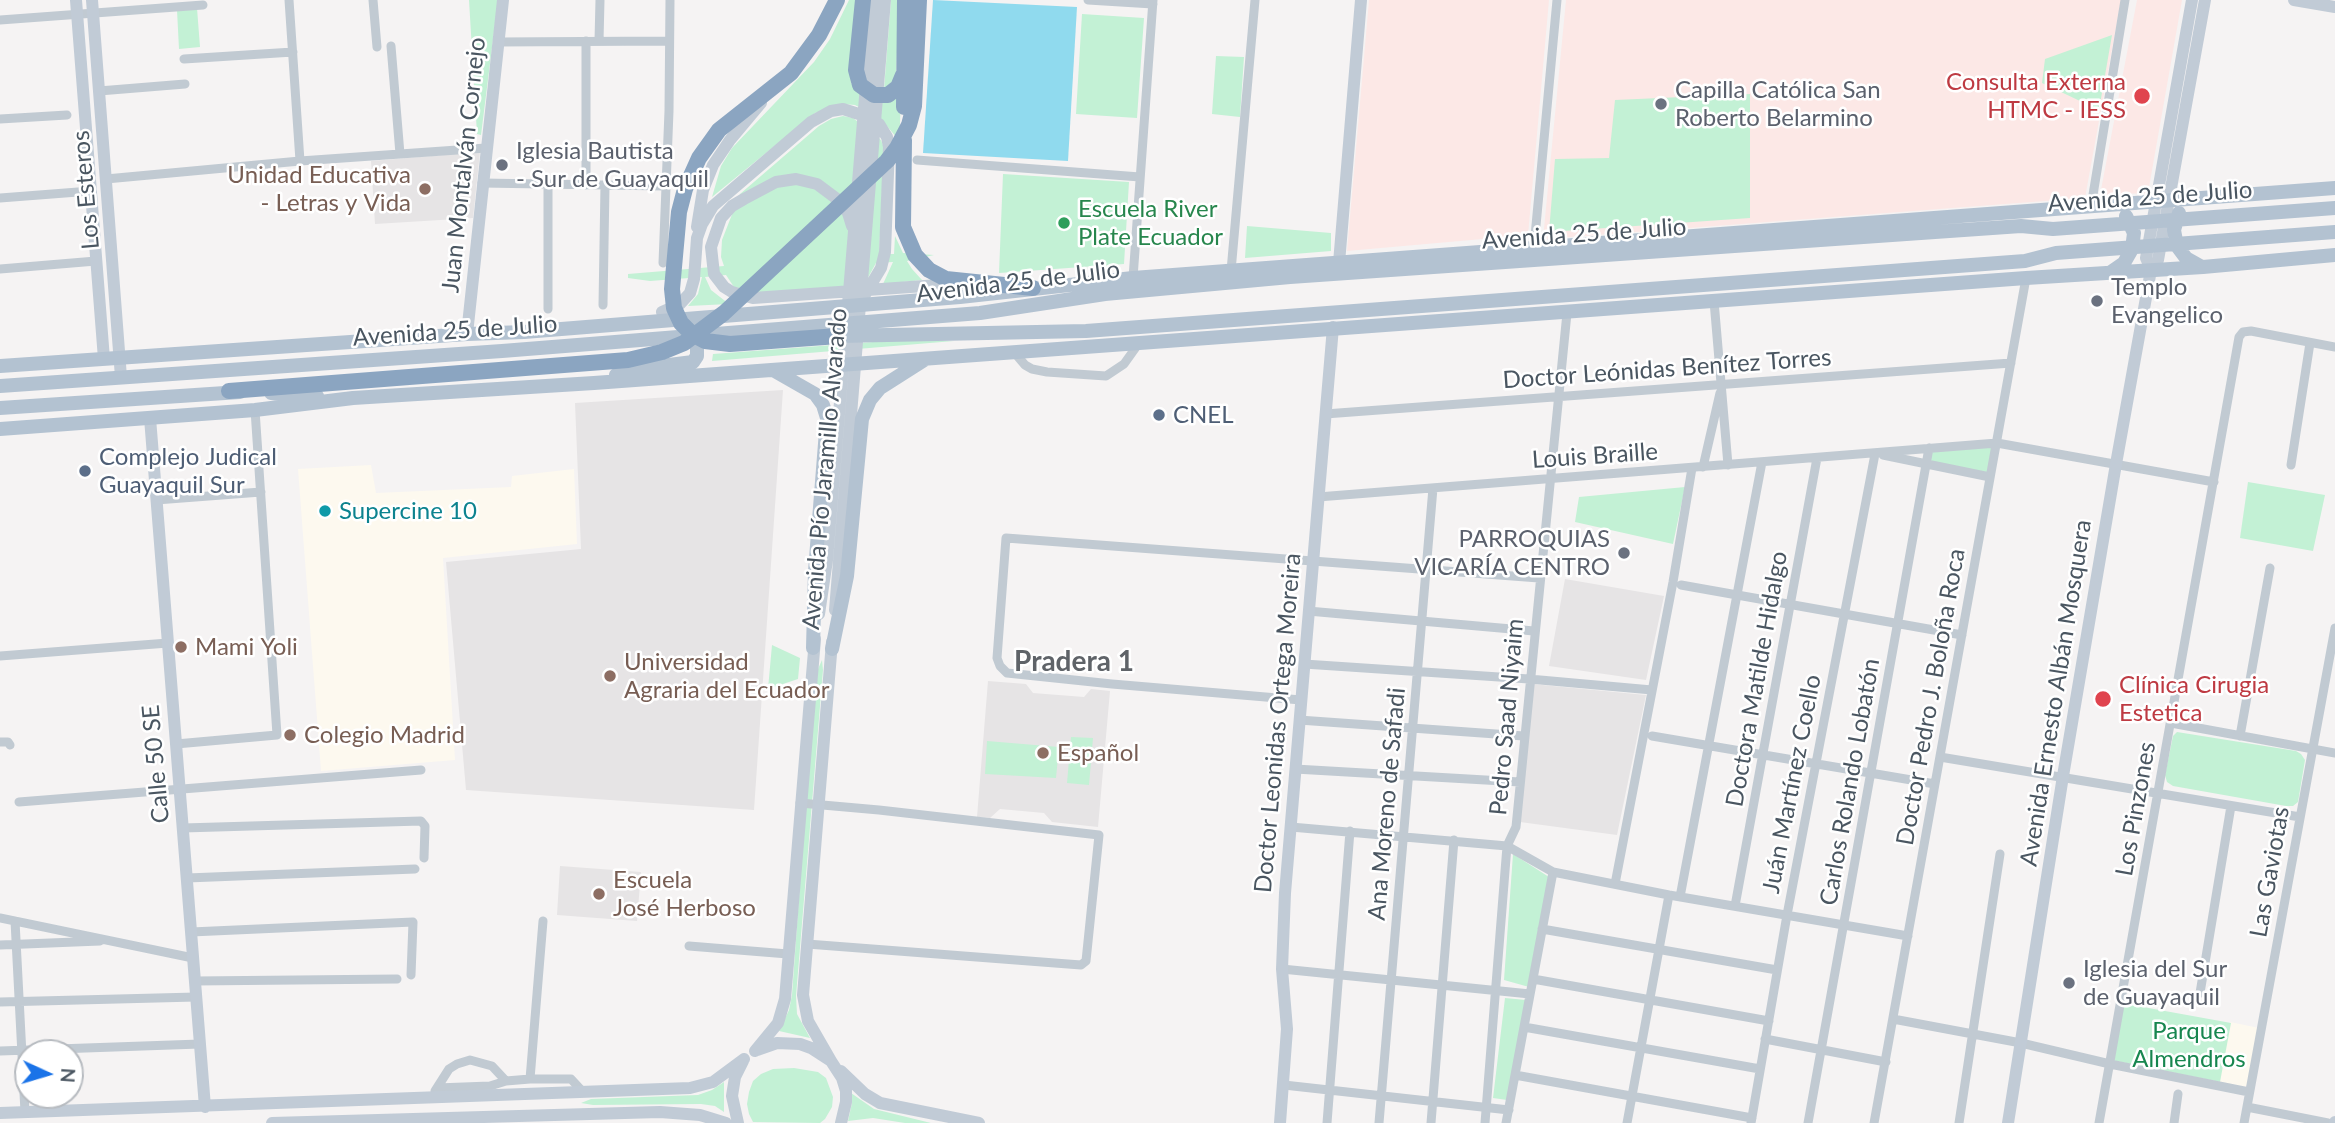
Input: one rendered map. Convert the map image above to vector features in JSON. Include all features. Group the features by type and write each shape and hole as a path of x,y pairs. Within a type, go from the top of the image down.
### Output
{"highway":[{"path":"837,0 819,35 791,73 732,118 707,144 691,172 679,212 673,298 674,309 681,323 698,338 722,343 837,336"},
{"path":"863,0 856,70 860,85 874,95 888,95 898,88 905,69"},
{"path":"905,0 902,220 905,237 915,255 937,275 955,281 1033,288"},
{"path":"229,391 641,358 684,342 710,326 860,187 898,148 914,106 919,0"}],"main road":[{"name":"Los Esteros","path":"76,0 104,359"},
{"name":"Juan Montalván Cornejo","path":"467,334 503,0"},
{"name":"Avenida Pío Jaramillo Alvarado","path":"833,1063 808,1021 803,995 832,649 833,560 873,0"},
{"name":"Avenida Pío Jaramillo Alvarado","path":"755,1051 781,1018 785,999 813,648 833,560 860,308 885,0"},
{"path":"1339,263 1361,0"},
{"name":"Avenida Ernesto Albán Mosquera","path":"2008,1123 2116,464 2151,270 2158,260 2161,202 2192,0"},
{"name":"Avenida Ernesto Albán Mosquera","path":"2161,202 2205,0"},
{"path":"2294,0 2335,7"},
{"name":"Los Esteros","path":"92,7 120,358 119,377"},
{"path":"631,324 680,304 690,293 694,279 699,210 703,190 713,165 730,139 791,73"},
{"path":"697,238 702,223 713,206 811,122 831,110 853,111 879,124 887,137 889,169 884,260 864,295 860,308"},
{"path":"854,240 848,213 834,195 817,184 796,179 785,180 764,187 727,211 721,218 713,237 712,267 724,287 752,298 971,283"},
{"name":"Avenida 25 de Julio","path":"0,366 631,324 960,297 1133,278 2335,188"},
{"path":"2196,200 2189,203 2178,215 2174,238 2181,253 2203,267"},
{"path":"2109,206 2128,218 2132,225 2134,241 2124,263 2110,272"},
{"name":"Avenida 25 de Julio","path":"0,386 980,313 1105,294 1299,276 2021,226 2063,228 2335,208"},
{"path":"1844,225 1880,237"},
{"name":"Avenida 25 de Julio","path":"837,336 1086,331 1853,275 2025,261 2065,252 2335,232"},
{"path":"1559,259 1625,240"},
{"path":"0,429 256,410 353,398 594,383 1454,318 1567,313 2335,256"},
{"path":"1853,275 1900,288"},
{"path":"1033,288 1105,294"},
{"path":"1591,311 1654,289"},
{"path":"1411,306 1454,318"},
{"name":"Doctor Leonidas Ortega Moreira","path":"1280,1123 1287,1029 1282,969 1291,827 1333,327"},
{"path":"1013,351 1086,331"},
{"path":"524,332 694,342 698,348 697,356 689,363 637,369 594,383"},
{"path":"237,369 332,343"},
{"path":"832,649 847,576 862,419 870,400 880,388 927,357"},
{"path":"58,362 119,377 106,395 95,401"},
{"path":"772,369 815,394 823,405 827,418 815,571 813,648"},
{"path":"0,408 229,391 353,398"},
{"path":"93,422 186,394"},
{"name":"Calle 50 SE","path":"150,418 205,1107"},
{"path":"0,1113 205,1107 434,1093 583,1092 703,1086 755,1051 777,1043 800,1044 811,1048 833,1063 865,1094 880,1103 979,1123"},
{"path":"738,1123 733,1107 733,1087 744,1059"},
{"path":"833,1063 846,1091 841,1123"},
{"path":"272,1123 566,1118 684,1113 726,1123"}],"street":[{"path":"289,0 300,161"},
{"path":"373,0 377,47"},
{"path":"599,41 600,0"},
{"path":"663,263 670,0"},
{"path":"1088,0 1153,2 1133,278"},
{"path":"1231,271 1255,0"},
{"path":"1534,247 1557,0"},
{"path":"2091,207 2125,0"},
{"path":"0,20 77,14 92,7 203,5"},
{"path":"586,41 586,185"},
{"path":"498,42 669,41"},
{"path":"391,46 400,154"},
{"path":"184,59 293,52"},
{"path":"99,92 185,84"},
{"path":"0,119 67,115"},
{"path":"106,179 300,161 486,148"},
{"path":"917,160 1140,177"},
{"path":"482,184 665,186"},
{"path":"548,184 548,309"},
{"path":"603,305 605,185"},
{"path":"0,198 91,191"},
{"path":"0,269 96,261"},
{"name":"Doctor Pedro J. Boloña Roca","path":"1874,1123 2026,278"},
{"path":"1714,301 1728,465"},
{"name":"Pedro Saad Niyaim","path":"1485,1123 1507,846 1516,827 1567,313"},
{"name":"Los Pinzones","path":"2099,1123 2239,337 2243,332 2251,331 2310,343"},
{"path":"1013,351 1032,369 1106,376 1124,364 1140,341"},
{"path":"2291,465 2310,343 2335,347"},
{"name":"Doctor Leónidas Benítez Torres","path":"1325,414 2011,363"},
{"path":"1703,467 1722,384"},
{"path":"176,744 277,735 256,410"},
{"name":"Louis Braille","path":"1318,497 1997,443 2214,482"},
{"name":"Carlos Rolando Lobatón","path":"1808,1123 1929,448"},
{"name":"Louis Braille","path":"1875,454 1990,477"},
{"name":"Juán Martínez Coello","path":"1751,1121 1815,763 1875,454"},
{"name":"Doctora Matilde Hidalgo","path":"1735,906 1817,458"},
{"path":"1680,897 1762,462"},
{"path":"1615,884 1692,468"},
{"name":"Ana Moreno de Safadi","path":"1379,1123 1433,488"},
{"path":"156,500 261,492"},
{"path":"1301,700 1011,674 1000,666 997,658 1006,538 1539,578"},
{"path":"2240,736 2270,568"},
{"path":"1681,585 1962,635"},
{"path":"1308,611 1534,631"},
{"name":"Las Gaviotas","path":"2244,1123 2335,628"},
{"path":"0,656 168,643"},
{"path":"1304,664 1652,690"},
{"path":"1299,720 1524,736"},
{"path":"2171,723 2335,753"},
{"path":"1652,736 1935,784"},
{"path":"0,742 10,745"},
{"path":"1940,757 2300,817"},
{"path":"1295,769 1520,782"},
{"path":"19,802 421,770"},
{"path":"800,803 1099,835 1086,961 1081,965 807,944"},
{"path":"2200,993 2231,806"},
{"path":"183,828 421,821 425,826 424,858"},
{"path":"1291,827 1507,846 1553,872 1908,936"},
{"path":"1327,1123 1350,831"},
{"path":"1431,1123 1454,840"},
{"path":"1959,1123 2000,854"},
{"path":"187,878 415,870"},
{"path":"1506,1123 1553,872"},
{"path":"1627,1123 1669,895"},
{"path":"0,918 193,958"},
{"path":"15,921 21,1039"},
{"path":"530,1079 543,921"},
{"path":"191,932 413,922 411,975"},
{"path":"1542,929 1777,970"},
{"path":"0,945 113,940"},
{"path":"689,946 788,954"},
{"path":"1282,969 1530,994"},
{"path":"195,981 397,979"},
{"path":"1533,979 1769,1021"},
{"path":"0,1002 196,997"},
{"path":"1893,1019 2249,1091"},
{"path":"1524,1027 1760,1069"},
{"path":"1765,1039 1885,1062"},
{"path":"84,1048 200,1044"},
{"path":"434,1093 449,1069 470,1060 482,1061 492,1066 506,1081"},
{"path":"1515,1075 1751,1121"},
{"path":"434,1093 530,1079 571,1079 583,1092"},
{"path":"1284,1086 1509,1110"},
{"path":"2174,1123 2178,1094"},
{"path":"2247,1107 2328,1123"}],"shaded area":[{"path":"1369,0 1549,0 1528,235 1347,251"},
{"path":"1566,0 2121,0 2085,198 1543,239"},
{"name":"Consulta Externa HTMC - IESS","path":"2137,0 2182,0 2148,193 2100,195"},
{"name":"Unidad Educativa - Letras y Vida","path":"480,152 473,218 375,224 371,161"},
{"name":"Universidad Agraria del Ecuador","path":"783,390 754,810 466,790 446,562 581,549 575,403"},
{"path":"371,465 376,493 511,487 512,476 574,469 577,544 443,558 455,760 321,771 298,469"},
{"path":"1565,579 1664,596 1646,680 1549,666"},
{"name":"Español","path":"988,681 1026,684 1033,693 1084,697 1091,689 1110,691 1098,827 1052,822 1044,813 1000,809 990,818 977,817"},
{"path":"1532,684 1646,695 1617,835 1520,822"},
{"name":"Escuela José Herboso","path":"560,866 641,872 637,921 557,915"},
{"path":"2230,1022 2259,1028 2249,1087 2219,1082"}],"green space":[{"path":"469,0 498,0 481,135 477,134"},
{"path":"849,0 857,0 850,65 851,83 855,89 901,95 899,151 897,138 881,119 855,105 843,104 815,113 712,197 721,166 732,148 814,62 830,39"},
{"path":"891,0 899,0 896,78 884,89"},
{"path":"197,8 200,47 179,49 177,10"},
{"path":"1082,14 1144,18 1137,118 1076,114"},
{"path":"2112,35 2099,110 2042,83 2045,59"},
{"path":"1216,56 1244,57 1240,117 1212,114"},
{"path":"1750,94 1750,218 1549,232 1555,159 1609,158 1615,100"},
{"path":"843,116 853,118 881,140 884,148 879,254 894,254 895,236 903,253 934,255 907,261 922,280 883,284 893,262 876,263 865,283 845,287 760,293 734,287 726,275 705,277 711,290 729,304 688,306 698,294 702,277 650,281 628,278 628,274 724,266 721,257 722,240 740,194 819,126"},
{"name":"Escuela River Plate Ecuador","path":"1003,174 1129,182 1124,264 999,273"},
{"path":"1247,226 1331,233 1331,251 1245,258"},
{"path":"886,341 954,341 712,361 713,354"},
{"path":"1997,443 1990,477 1926,464 1929,448"},
{"path":"2248,482 2325,495 2313,551 2240,538"},
{"path":"1685,487 1673,544 1575,522 1579,497"},
{"path":"772,645 800,658 798,679 768,689"},
{"path":"822,660 796,996 797,1014 810,1038 779,1031 789,1010 792,995 818,669"},
{"path":"2177,732 2296,751 2305,760 2298,802 2293,806 2286,806 2173,786 2167,782 2165,775 2173,736"},
{"path":"1071,737 1093,738 1089,785 1067,783"},
{"path":"987,741 1059,747 1056,778 985,774"},
{"path":"1513,854 1549,877 1529,987 1504,980"},
{"path":"1505,998 1526,1000 1507,1100 1493,1098"},
{"name":"Parque Almendros","path":"2121,1003 2231,1023 2220,1082 2111,1060"},
{"path":"794,1068 818,1072 826,1078 833,1097 832,1107 825,1119 820,1123 753,1122 747,1104 753,1081 773,1069"},
{"path":"724,1082 724,1112 715,1106 701,1104 581,1103 591,1099 698,1095"},
{"path":"851,1093 874,1109 931,1123 905,1123 873,1118 848,1121"}],"water":[{"path":"933,0 1077,7 1068,161 923,153"}],"place":[{"name":"Consulta Externa HTMC - IESS","path":"2142,96"},
{"name":"Capilla Católica San Roberto Belarmino","path":"1661,104"},
{"name":"Iglesia Bautista - Sur de Guayaquil","path":"502,165"},
{"name":"Unidad Educativa - Letras y Vida","path":"425,189"},
{"name":"Escuela River Plate Ecuador","path":"1064,223"},
{"name":"Templo Evangelico","path":"2097,301"},
{"name":"CNEL","path":"1159,415"},
{"name":"Complejo Judical Guayaquil Sur","path":"85,471"},
{"name":"Supercine 10","path":"325,511"},
{"name":"PARROQUIAS VICARÍA CENTRO","path":"1624,553"},
{"name":"Mami Yoli","path":"181,647"},
{"name":"Universidad Agraria del Ecuador","path":"610,676"},
{"name":"Clínica Cirugia Estetica","path":"2103,699"},
{"name":"Colegio Madrid","path":"290,735"},
{"name":"Español","path":"1043,753"},
{"name":"Escuela José Herboso","path":"599,894"},
{"name":"Iglesia del Sur de Guayaquil","path":"2069,983"}],"district":[{"name":"Pradera 1","path":"1074,662"}]}
